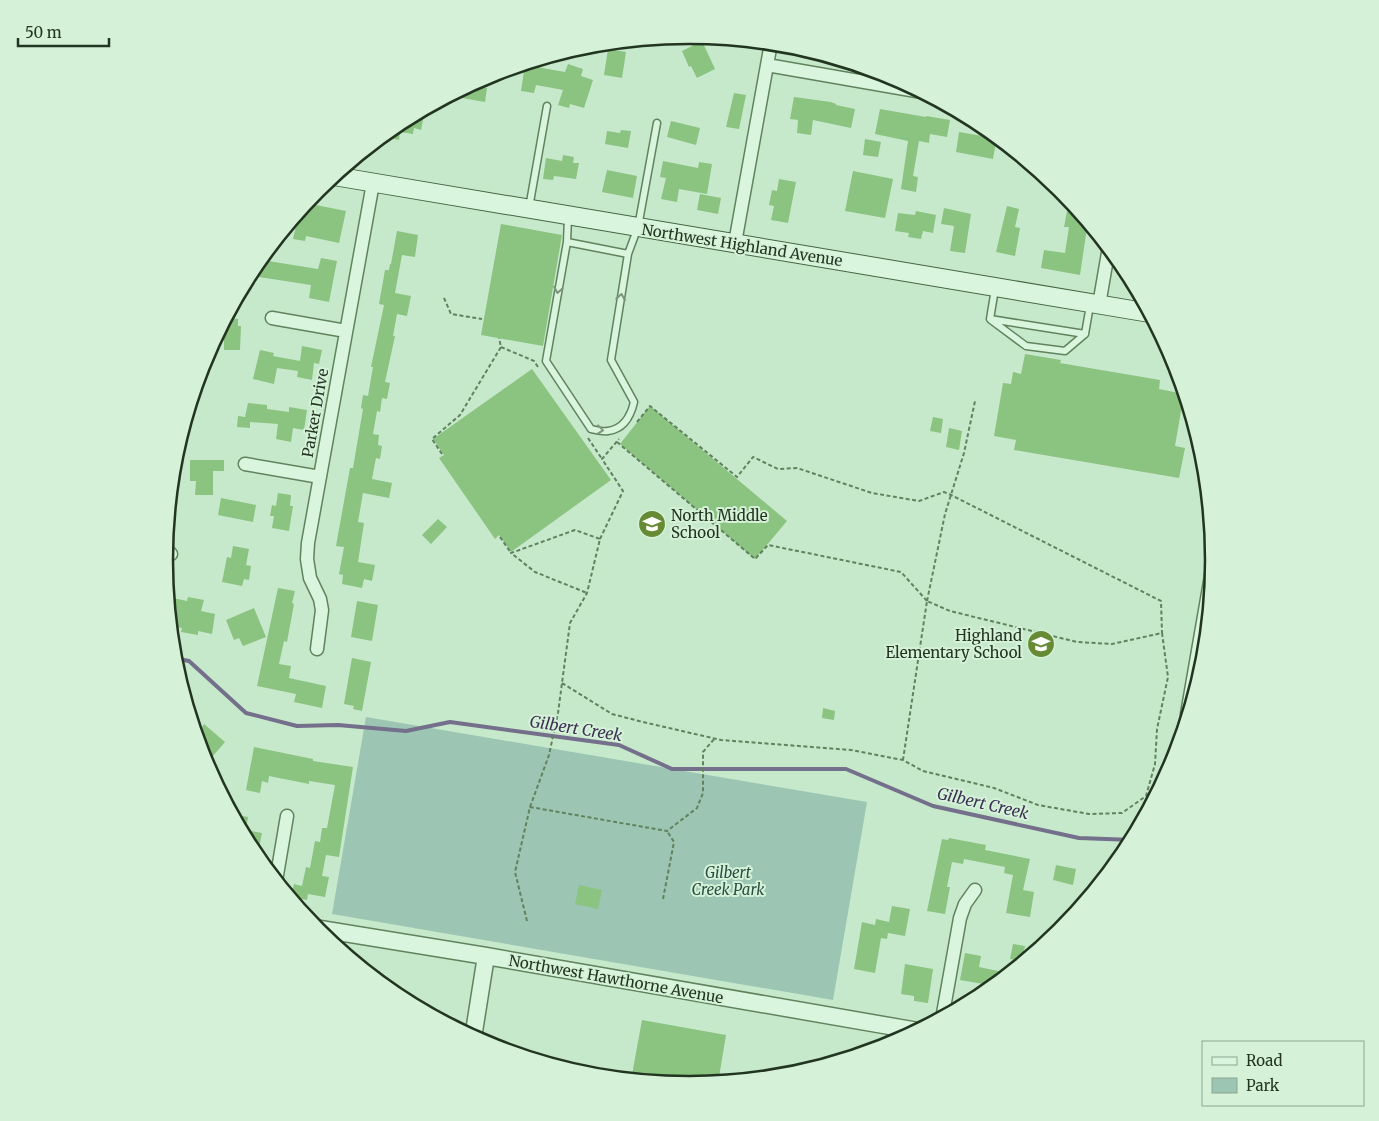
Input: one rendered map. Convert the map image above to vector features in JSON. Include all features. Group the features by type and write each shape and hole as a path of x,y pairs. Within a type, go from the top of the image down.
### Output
{"main road":[{"name":"Northwest Highland Avenue","path":"343,178 1143,313"}],"street":[{"path":"735,243 770,50"},
{"path":"767,65 897,88"},
{"name":"Parker Drive","path":"317,648 322,610 320,599 310,578 307,560 308,543 373,183"},
{"path":"1094,304 1107,256"},
{"path":"272,318 346,331"},
{"path":"245,464 320,477"},
{"path":"278,872 287,816"},
{"path":"944,1010 960,918 965,904 975,890"},
{"name":"Northwest Hawthorne Avenue","path":"329,930 905,1030"},
{"path":"473,1030 486,956"}],"lane":[{"path":"528,209 546,106"},
{"path":"568,216 567,242 546,361 591,429 608,431 622,425 631,416 634,402 611,360 628,254 638,227 657,123"},
{"path":"567,242 628,254"},
{"path":"990,319 996,288"},
{"path":"990,319 1026,346 1065,351 1085,334 1094,304"},
{"path":"990,319 1085,334"}],"path":[{"path":"444,298 451,314 482,319"},
{"path":"442,454 432,439 460,415 501,347 499,338"},
{"path":"501,347 534,361 540,369"},
{"path":"903,760 927,601 945,514 964,452 975,401"},
{"path":"562,683 598,708 612,714 715,738 851,750 903,760 923,771 994,788 1038,805 1089,814 1122,813 1146,796 1155,764 1157,728 1168,677 1162,633 1161,601 951,494 944,492 919,501 872,493 797,468 778,468 753,457 737,477 650,406 635,424 622,425 617,442 602,459"},
{"path":"527,921 514,872 530,807 552,744 570,623 587,593 600,539 623,491 585,434"},
{"path":"617,442 756,559 768,545 901,572 927,601 950,611 1077,642 1112,644 1162,633"},
{"path":"511,553 575,530 600,539"},
{"path":"500,537 511,553 535,572 587,593"},
{"path":"530,807 667,831 697,808 703,793 702,763 704,752 715,738"},
{"path":"663,899 674,842 667,831"}],"green space":[{"name":"Gilbert Creek Park","path":"366,717 867,802 833,1000 332,914"}],"building":[{"path":"696,44 704,44 715,69 697,78 691,66 689,67 682,51"},
{"path":"608,51 626,52 622,78 604,75"},
{"path":"568,64 583,69 581,76 593,80 584,108 570,104 569,108 558,105 563,90 536,85 534,93 521,91 524,71 537,67 565,72"},
{"path":"483,87 487,88 485,102 462,98"},
{"path":"734,93 746,95 739,129 726,127"},
{"path":"794,97 831,102 855,109 851,128 813,120 811,135 797,133 798,120 790,119"},
{"path":"880,109 950,120 947,137 930,134 929,143 919,141 913,176 918,177 916,192 901,189 908,141 875,134"},
{"path":"423,118 421,130 414,128 413,134 401,132"},
{"path":"671,121 700,128 696,145 667,137"},
{"path":"621,130 631,131 628,148 605,144 607,131 620,133"},
{"path":"959,132 983,136 995,145 993,159 956,152"},
{"path":"400,133 399,140 392,139"},
{"path":"865,139 881,142 878,157 863,155"},
{"path":"563,155 574,157 573,163 579,163 576,179 554,176 553,180 543,179 546,158 562,161"},
{"path":"663,161 698,168 699,162 712,164 707,194 679,189 677,202 661,199 666,178 660,177"},
{"path":"607,170 637,176 633,198 602,192"},
{"path":"853,171 893,179 885,218 845,211"},
{"path":"779,179 796,182 788,223 771,220 774,206 769,205 772,190 777,191"},
{"path":"700,194 721,198 718,214 697,210"},
{"path":"315,205 346,211 339,243 306,236 305,241 293,239 296,226"},
{"path":"1007,206 1019,209 1015,227 1020,228 1015,256 996,252"},
{"path":"944,208 971,214 965,253 950,251 954,226 941,224"},
{"path":"916,211 936,215 933,233 923,231 921,239 908,237 909,233 895,231 898,213 915,215"},
{"path":"1067,211 1087,231 1080,275 1041,268 1044,250 1065,253 1069,227 1064,227"},
{"path":"501,224 562,235 543,346 481,335"},
{"path":"397,231 418,235 415,257 402,255 395,293 411,296 407,316 397,314 393,336 395,336 385,382 390,383 387,399 382,398 380,412 377,411 373,434 379,435 378,445 382,446 380,459 376,458 372,479 392,483 389,498 363,493 358,522 364,523 358,562 375,565 372,581 364,579 362,588 342,584 343,575 339,574 344,547 336,546 350,468 353,468 363,409 361,408 363,395 368,396 373,367 371,367 384,305 379,304 385,270 389,270 391,264"},
{"path":"321,258 337,261 329,302 309,298 311,285 259,277 269,261 318,269"},
{"path":"233,319 238,319 238,326 241,326 240,350 224,350 226,332"},
{"path":"302,346 322,350 319,364 314,363 312,380 297,377 298,371 277,368 274,384 253,379 260,350 274,353 273,356 300,361"},
{"path":"1025,354 1061,360 1060,363 1160,380 1159,389 1179,393 1182,405 1175,446 1185,448 1179,478 1014,450 1016,440 994,436 1003,383 1011,384 1013,372 1021,374"},
{"path":"532,369 611,480 511,552 499,535 495,539 439,458 444,455 433,439"},
{"path":"248,403 267,405 267,409 289,412 289,407 307,410 304,430 293,428 291,442 276,439 278,424 250,422 250,428 237,427 238,416 245,417"},
{"path":"650,406 787,521 755,559 620,444"},
{"path":"933,417 943,419 941,433 930,431"},
{"path":"949,428 962,431 959,450 946,447"},
{"path":"190,460 224,460 224,471 213,471 213,495 195,495 196,481 190,481"},
{"path":"278,493 291,495 290,506 293,506 289,531 272,528 274,516 270,516 272,505 276,506"},
{"path":"221,498 256,505 253,522 218,515"},
{"path":"438,519 447,527 431,544 422,535"},
{"path":"233,546 249,549 246,565 251,566 249,580 244,579 242,586 222,582 227,557 231,558"},
{"path":"278,588 295,591 287,642 284,641 279,664 291,666 289,678 326,686 322,708 294,702 296,694 257,686"},
{"path":"188,597 204,600 201,611 215,614 212,634 198,631 198,635 181,632 182,628 177,627 174,598 187,601"},
{"path":"357,601 378,605 372,641 351,637"},
{"path":"254,608 266,637 243,646 239,638 234,640 226,620"},
{"path":"352,658 371,662 362,711 353,709 354,706 344,704"},
{"path":"823,708 835,711 834,720 822,718"},
{"path":"204,724 225,742 212,757 199,725 202,727"},
{"path":"254,747 313,759 313,761 353,767 339,857 326,855 322,876 329,877 325,897 308,894 307,900 299,898 293,890 294,884 302,886 306,867 310,868 315,841 320,842 322,828 327,828 335,785 309,781 309,784 269,776 268,783 262,781 260,793 246,790"},
{"path":"240,816 248,817 247,826"},
{"path":"249,831 262,833 259,847"},
{"path":"949,838 986,845 985,850 1030,859 1023,890 1034,892 1030,917 1006,913 1013,875 1004,873 1005,867 964,859 963,864 952,862 947,887 950,887 945,914 927,911 942,839 948,840"},
{"path":"1056,865 1076,869 1073,885 1053,880"},
{"path":"579,885 602,890 598,909 575,904"},
{"path":"892,906 910,909 905,936 888,933 887,939 881,938 875,973 854,969 862,922 875,925 876,919 889,922"},
{"path":"1013,944 1025,946 1023,954 1016,960 1010,959"},
{"path":"965,953 981,956 979,967 998,971 997,975 985,984 960,980"},
{"path":"905,964 933,969 928,1003 914,1001 914,996 901,994"},
{"path":"642,1020 726,1035 719,1076 690,1077 632,1074"}],"waterway":[{"name":"Gilbert Creek","path":"183,660 189,661 246,713 297,726 338,725 406,731 450,722 619,745 672,769 846,769 933,806 1079,838 1124,840"}],"place":[{"name":"North Middle School","path":"652,524"},
{"name":"Highland Elementary School","path":"1041,644"}]}
